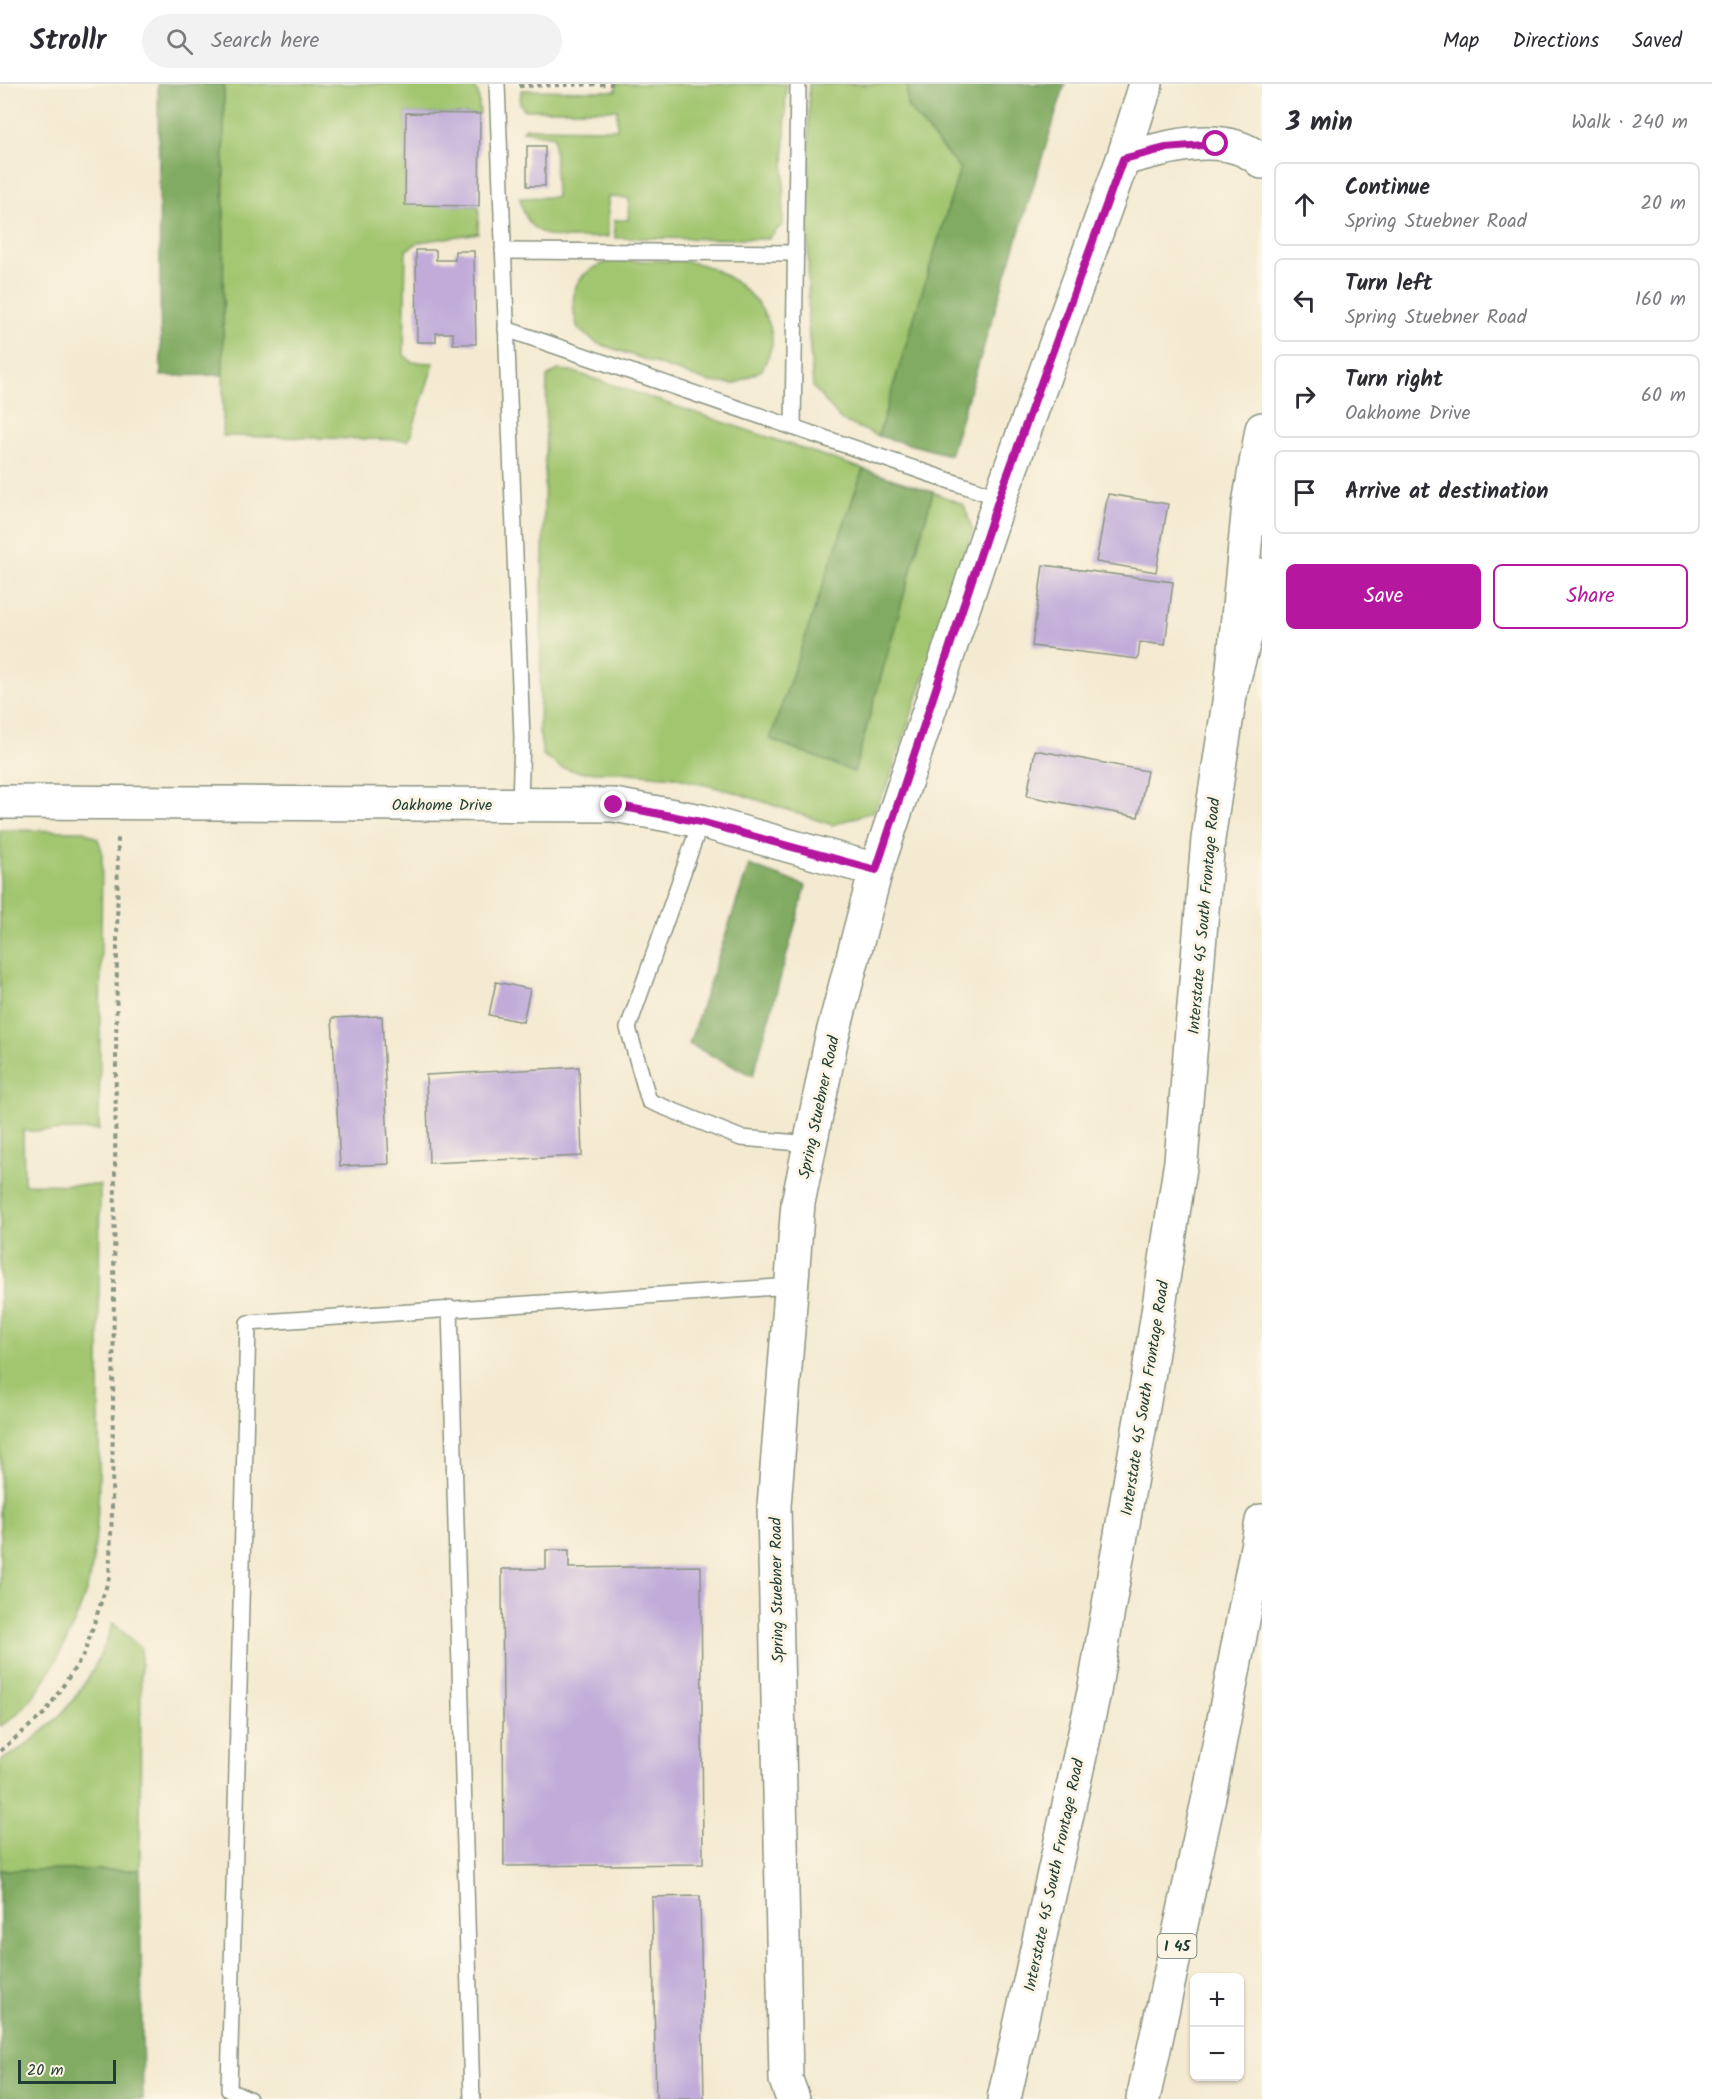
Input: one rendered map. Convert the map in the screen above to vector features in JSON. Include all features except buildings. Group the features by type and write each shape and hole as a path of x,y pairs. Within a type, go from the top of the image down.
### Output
{"main road":[{"name":"Spring Stuebner Road","path":"793,2099 786,2080 774,1506 798,1203 832,1037 876,870 999,498 1123,159 1146,84"},
{"path":"1123,159 1166,148 1216,144 1234,146 1254,154 1262,162"},
{"path":"1231,689 1249,504 1262,429"},
{"path":"1231,689 1262,575"},
{"name":"Interstate 45 South Frontage Road","path":"1004,2099 1096,1680 1180,1173 1208,839 1231,689"},
{"name":"Oakhome Drive","path":"0,802 614,805 701,822 876,870"},
{"name":"I 45","path":"1143,2099 1210,1792 1262,1521"}],"lane":[{"path":"793,427 798,84"},
{"path":"497,85 522,738 520,804"},
{"path":"503,251 796,253"},
{"path":"506,329 999,498"},
{"path":"701,822 628,1028 649,1101 741,1138 811,1144"},
{"path":"249,2099 229,2090 248,1323 792,1286"},
{"path":"450,1308 472,2099"}],"path":[{"path":"497,85 613,84"},
{"path":"0,1751 45,1713 84,1654 109,1578 112,1513 118,804"}],"green space":[{"path":"158,84 224,84 223,375 161,376"},
{"path":"224,84 471,84 478,93 480,114 406,113 405,204 479,206 478,233 419,242 406,250 404,355 412,362 434,363 409,440 223,436"},
{"path":"616,84 786,84 783,224 768,239 615,238 614,220 628,220 629,198 608,197 608,237 552,236 532,225 524,214 520,198 556,197 554,136 522,131 526,128 617,129 617,110 524,110 520,103 521,90 616,91"},
{"path":"809,84 907,84 907,106 960,169 878,436 841,420 813,387 808,324"},
{"path":"907,84 1065,84 950,455 878,436 960,169 907,106"},
{"path":"664,260 695,263 721,273 735,282 758,304 771,330 772,344 762,370 735,384 709,382 597,343 578,329 573,304 574,294 581,278 589,271 611,261"},
{"path":"558,370 571,371 863,469 770,739 854,772 933,492 964,505 973,531 888,784 873,812 832,825 734,792 674,777 620,772 581,772 561,768 543,755 539,731 547,377"},
{"path":"863,469 933,492 854,772 770,739"},
{"path":"0,830 84,831 98,839 102,851 99,1130 23,1131 24,1184 100,1185 99,1464 94,1551 91,1572 79,1611 57,1658 30,1700 15,1716 0,1726"},
{"path":"749,865 806,886 753,1076 689,1044"},
{"path":"113,1623 141,1648 140,1870 0,1870 0,1761 39,1735 70,1703 95,1666"},
{"path":"0,1870 140,1870 143,2099 0,2099"}],"route":[{"path":"614,805 701,822 876,870 999,498 1123,159 1166,148 1216,144"}]}
